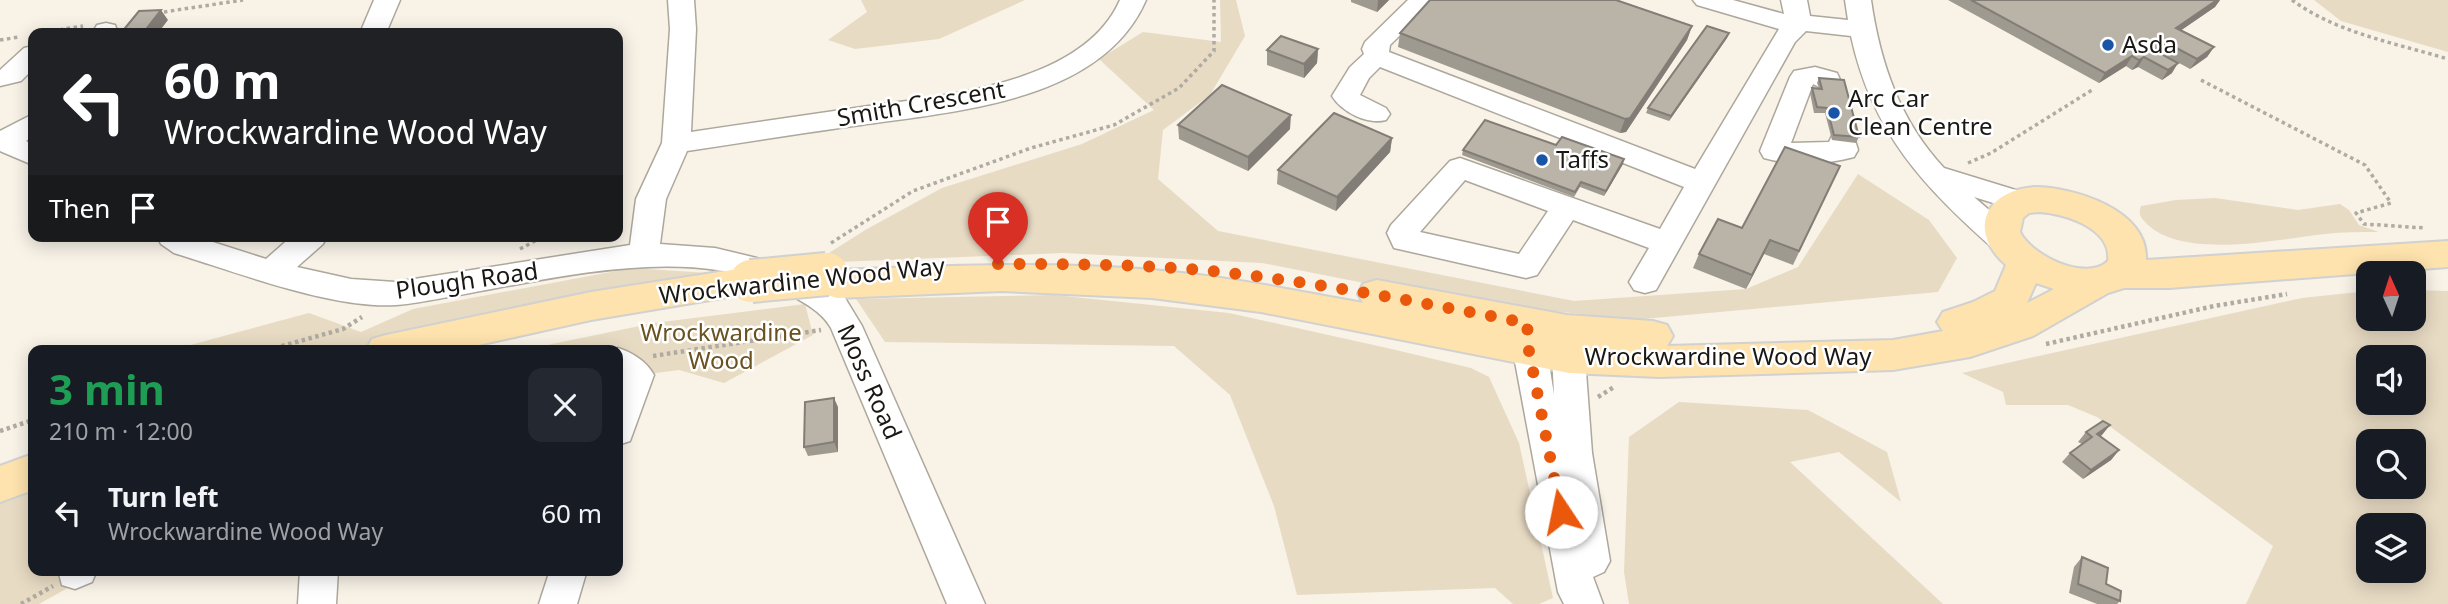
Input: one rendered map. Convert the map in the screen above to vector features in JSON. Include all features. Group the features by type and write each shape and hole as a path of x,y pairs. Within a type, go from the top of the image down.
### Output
{"main road":[{"path":"2048,200 2077,206 2104,220 2113,266 2072,281 2047,273 2016,252 2001,225 2007,211 2022,202 2048,200"},
{"name":"Wrockwardine Wood Way","path":"406,345 472,329 591,306 767,282 1046,277 1152,284 1261,298 1528,337 1659,362 1893,355 1970,342 2019,326 2113,266 2169,274 2438,241"},
{"name":"Wrockwardine Wood Way","path":"1568,344 1877,334 1949,325 1987,312 2010,300 2016,252"},
{"name":"Wrockwardine Wood Way","path":"457,345 767,282"},
{"path":"0,468 28,458"},
{"path":"0,484 28,474"}],"street":[{"path":"375,28 387,0"},
{"path":"644,254 651,199 677,143 683,29 681,0"},
{"name":"Smith Crescent","path":"677,143 989,97 1035,80 1087,54 1115,34 1126,19 1133,0"},
{"path":"1379,57 1375,49 1378,42 1423,0"},
{"path":"1706,0 1750,7 1792,21 1864,39"},
{"path":"1858,0 1864,39 1882,97 1903,137 1973,214 2016,252"},
{"path":"1645,282 1792,21"},
{"path":"1376,114 1349,101 1346,96 1356,77 1370,60 1379,57 1702,183"},
{"path":"0,78 12,75 28,59"},
{"path":"1829,84 1828,79 1815,75 1803,76 1792,98 1786,125 1774,150 1830,153 1844,150 1843,141"},
{"path":"2,141 28,126"},
{"path":"2,141 28,154"},
{"path":"1567,206 1526,267 1405,240 1402,233 1460,168 1567,206 1667,243"},
{"path":"1936,175 2022,202"},
{"name":"Plough Road","path":"181,242 271,272 351,291 395,294 644,254"},
{"path":"271,272 305,242"},
{"name":"Moss Road","path":"644,254 715,258 767,282 834,306 846,327 966,604"},
{"path":"1528,337 1577,592 1584,604"},
{"path":"1568,344 1574,442 1597,595 1595,604"},
{"path":"623,407 632,365"},
{"path":"317,604 319,576"},
{"path":"558,604 567,576"}],"path":[{"path":"147,15 243,0"},
{"path":"767,282 913,191 1031,148 1114,125 1179,88 1214,51 1214,0"},
{"path":"2291,0 2300,7 2346,28 2448,59"},
{"path":"2202,80 2365,165 2391,203 2356,213 2364,224 2438,241"},
{"path":"1964,165 1991,153 2092,90"},
{"path":"286,345 343,329 395,294"},
{"path":"632,365 846,327"},
{"path":"0,430 28,422"}],"green space":[{"path":"861,0 1025,0 939,39 855,49 828,40 867,12"},
{"path":"1220,0 1236,0 1245,36 1210,95 1163,130 1158,179 1218,231 1574,301 1746,289 1798,267 1858,174 1929,220 1957,258 1938,292 1632,320 1441,298 1262,263 1063,253 813,263 867,229 942,188 1082,144 1154,110 1099,59 1143,32 1221,42"},
{"path":"2314,0 2448,0 2448,52 2341,21"},
{"path":"2215,198 2298,210 2340,204 2349,210 2359,225 2379,232 2338,233 2258,243 2207,244 2163,235 2147,224 2140,214 2141,206 2176,200"},
{"path":"632,268 708,273 378,345 191,345 309,313 361,332 413,309"},
{"path":"2426,290 2448,291 2448,604 2246,604 2273,546 2097,417 2068,405 2006,405 2003,392 1962,373 2302,298 2356,292 2356,331 2426,331"},
{"path":"1054,295 1229,313 1471,368 1489,377 1519,443 1553,598 1539,604 1513,604 1495,588 1297,595 1274,506 1230,395 1174,346 885,342 856,299"},
{"name":"Wrockwardine Wood","path":"805,304 813,335 724,383 679,370 623,377 623,345 547,345 654,323"},
{"path":"1679,402 1808,410 1887,452 1901,502 1839,452 1790,462 1943,604 1629,604 1624,572 1629,437"},
{"path":"28,489 28,576 89,576 39,604 0,604 0,498"}],"building":[{"path":"1430,0 1616,0 1692,26 1630,118 1625,119 1400,33"},
{"name":"Asda","path":"1971,0 2217,0 2176,28 2214,47 2197,59 2167,43 2154,50 2178,63 2168,70 2144,57 2139,60 2132,56 2105,73"},
{"path":"161,10 147,28 125,28 139,11"},
{"path":"1707,26 1729,33 1671,116 1648,108"},
{"path":"1281,36 1318,49 1304,64 1267,50"},
{"name":"Arc Car Clean Centre","path":"1819,78 1844,80 1859,137 1834,135 1827,108 1817,107 1812,88 1822,89"},
{"path":"1222,85 1291,115 1248,157 1178,125"},
{"path":"1334,113 1392,138 1337,197 1278,170"},
{"name":"Taffs","path":"1485,120 1556,145 1562,137 1624,159 1606,191 1581,182 1575,192 1463,150"},
{"path":"1785,147 1840,166 1799,251 1770,240 1752,275 1699,254 1718,219 1742,228"},
{"path":"834,398 834,442 804,447 805,402"},
{"path":"2103,421 2110,425 2097,434 2119,450 2091,470 2070,453 2092,437 2086,432"},
{"path":"2082,557 2108,568 2106,584 2121,591 2120,601 2078,584"}],"place":[{"name":"Asda","path":"2108,45"},
{"name":"Arc Car Clean Centre","path":"1834,113"},
{"name":"Taffs","path":"1542,160"}],"route":[{"path":"998,264 1104,264 1210,271 1346,288 1527,323 1529,351 1561,512"}]}
